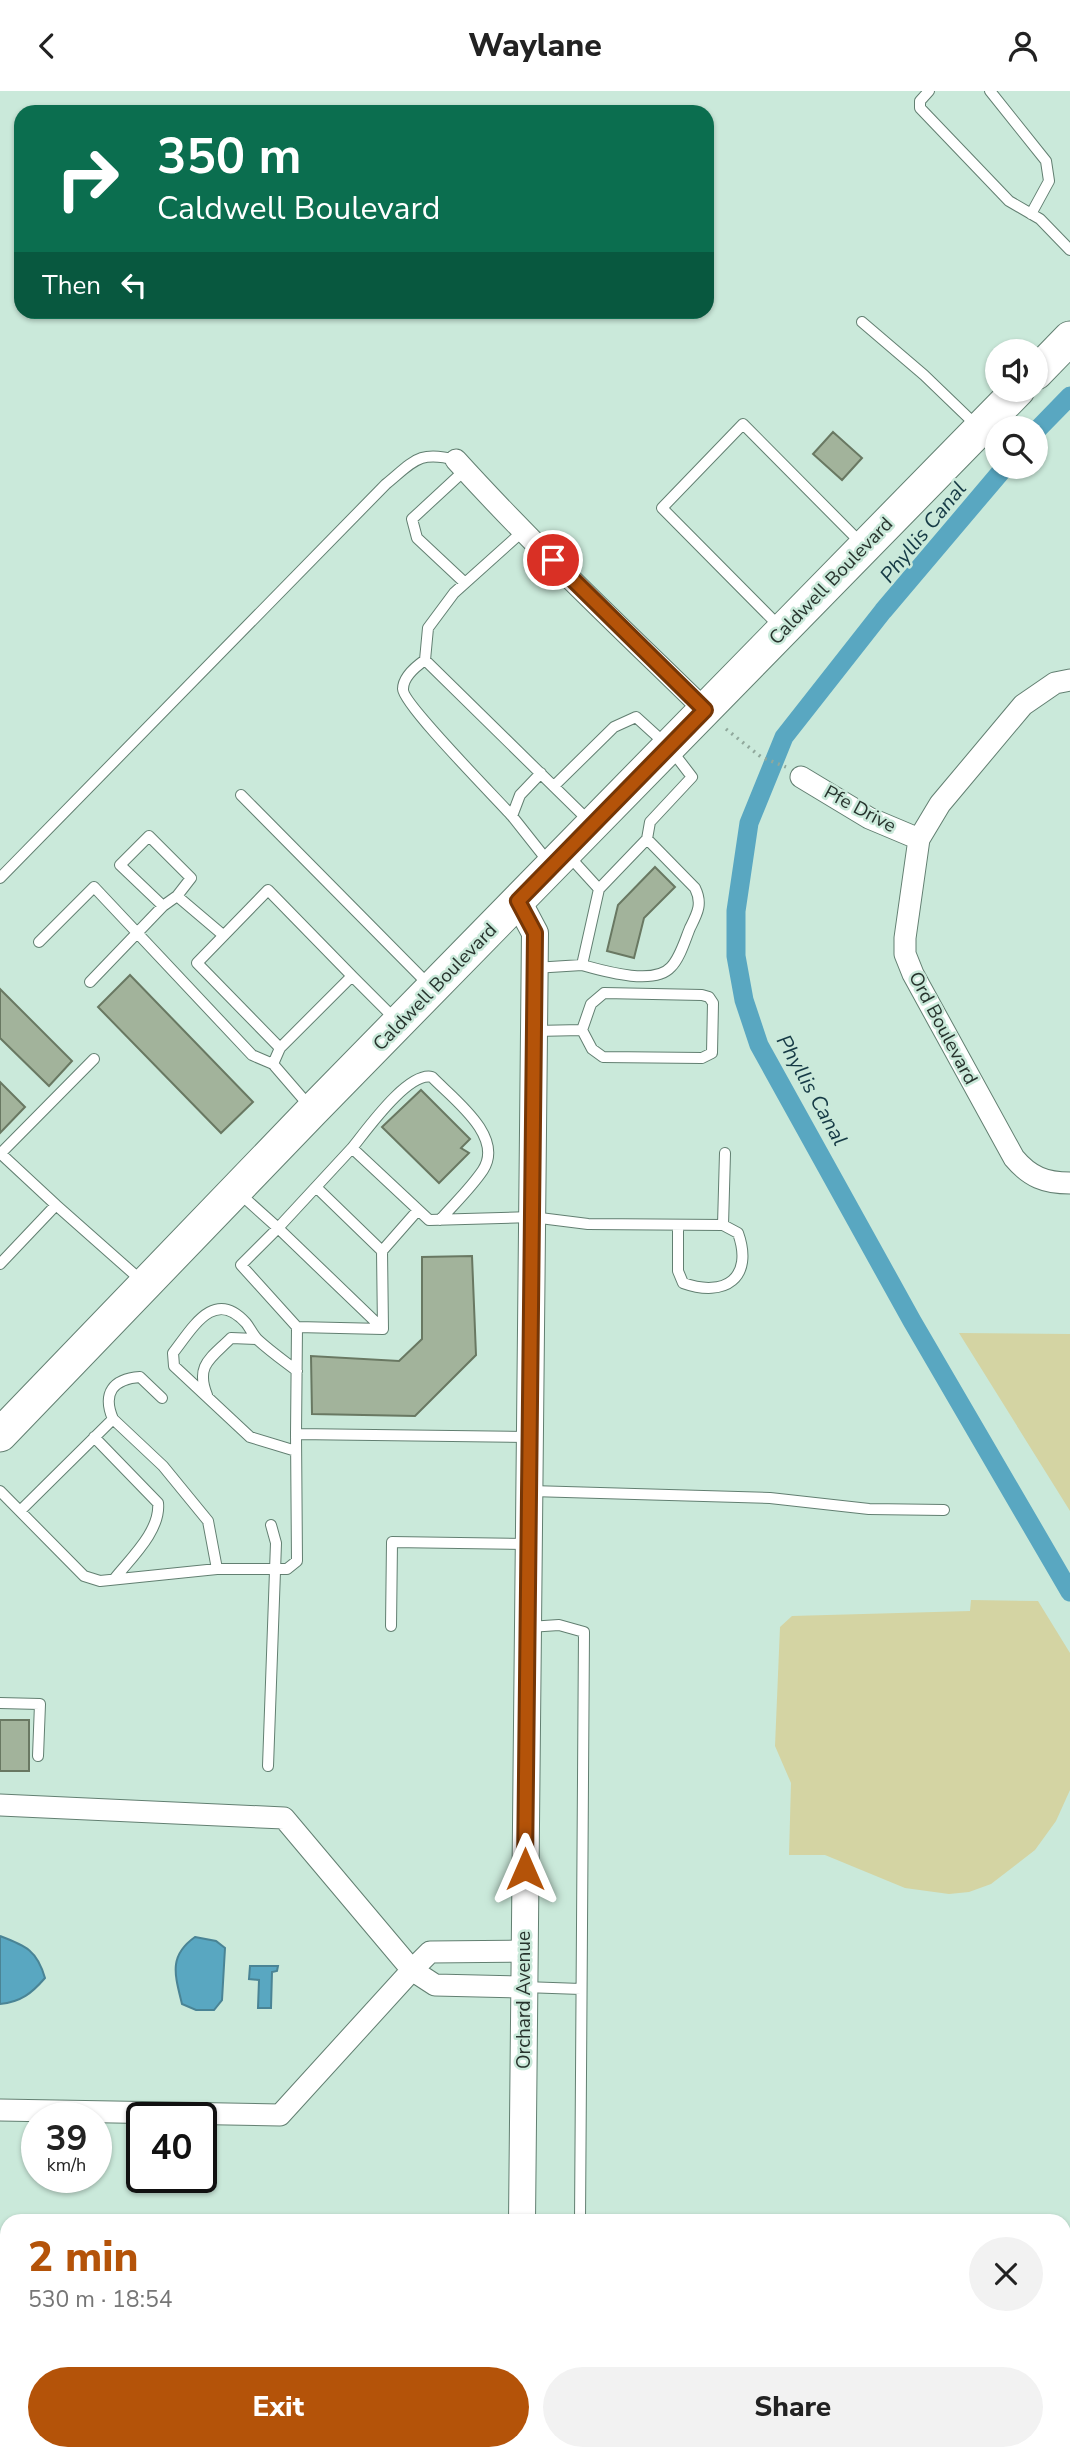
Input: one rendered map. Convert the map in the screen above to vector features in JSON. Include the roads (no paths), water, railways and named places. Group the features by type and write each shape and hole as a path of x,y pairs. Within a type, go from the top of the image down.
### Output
{"main road":[{"path":"1048,361 1070,338"},
{"name":"Caldwell Boulevard","path":"0,1435 312,1111 669,747 715,719 783,630 1006,402"}],"street":[{"path":"461,465 522,532 568,573 715,719"},
{"name":"Ord Boulevard","path":"1070,680 1055,683 1023,705 940,804 919,839 905,938 905,954 913,974 1014,1158 1026,1172 1041,1181 1070,1184"},
{"name":"Pfe Drive","path":"794,772 869,818 919,839"},
{"name":"Orchard Avenue","path":"518,901 535,933 522,2214"},
{"path":"0,1805 284,1818 412,1970 435,1985 524,1987"},
{"path":"0,2110 279,2115 430,1952 524,1951"}],"lane":[{"path":"929,91 920,101 920,108 1009,201 1031,214 1070,250"},
{"path":"990,91 1046,160 1049,181 1031,214"},
{"path":"862,322 925,375 980,429"},
{"path":"783,630 662,508 743,424 865,547"},
{"path":"0,878 386,484 413,462 431,454 461,465 412,519 417,538 465,583"},
{"path":"522,532 465,583 428,628 425,660 412,669 402,687 404,697 414,712 467,765 512,816 558,860 599,889"},
{"path":"425,660 593,825"},
{"path":"554,786 614,727 636,717 669,747 692,777 650,822 647,839 599,889 582,965"},
{"path":"512,816 520,795 541,773"},
{"path":"241,795 433,989"},
{"path":"90,982 163,906 177,897 191,878 149,836 120,865 163,906"},
{"path":"534,968 582,965 627,975 654,975 670,968 698,909 699,897 695,888 647,839"},
{"path":"39,942 94,887 252,1055 273,1063 312,1111"},
{"path":"279,1048 197,963 268,890 400,1024"},
{"path":"177,897 223,935"},
{"path":"273,1063 279,1048 352,976"},
{"path":"604,993 702,995 709,997 713,1003 712,1053 702,1058 603,1057 592,1049 582,1030 591,1004 604,993"},
{"path":"532,1032 582,1030"},
{"path":"94,1059 1,1152 146,1285"},
{"path":"0,1491 84,1576 100,1581 218,1569 287,1569 297,1561 297,1327 241,1265 317,1188 407,1085 421,1077 432,1077 479,1125 487,1152 484,1169 440,1220"},
{"path":"352,1148 429,1220 532,1217 589,1224 723,1225 738,1233 744,1252 743,1269 735,1280 721,1286 683,1283 678,1271 678,1225"},
{"path":"723,1225 725,1153"},
{"path":"317,1188 382,1251"},
{"path":"237,1191 383,1329"},
{"path":"0,1264 56,1205"},
{"path":"383,1329 382,1251 418,1210"},
{"path":"296,1451 250,1437 174,1366 173,1353 202,1316 216,1308 226,1308 244,1321 257,1339 297,1371"},
{"path":"297,1327 383,1329"},
{"path":"209,1399 201,1380 202,1371 210,1359 231,1338 257,1339"},
{"path":"162,1398 140,1377 124,1378 111,1390 108,1406 113,1419 163,1466 208,1521 218,1569"},
{"path":"20,1511 113,1419"},
{"path":"296,1434 528,1437"},
{"path":"94,1437 158,1503 159,1510 150,1532 115,1579"},
{"path":"528,1491 770,1498 869,1509 944,1510"},
{"path":"268,1766 276,1543 271,1525"},
{"path":"391,1626 392,1542 527,1544"},
{"path":"526,1627 559,1625 584,1632 580,2214"},
{"path":"0,1703 40,1704 38,1756"},
{"path":"524,1987 581,1989"}],"water":[{"path":"0,1936 29,1950 38,1961 45,1978 26,1996 0,2004"},
{"path":"195,1937 216,1941 225,1948 222,2000 214,2010 196,2010 182,2004 176,1975 177,1959 186,1944"},
{"path":"250,1966 278,1966 277,1971 272,1972 271,2008 258,2008 259,1980 249,1979"}],"waterway":[{"name":"Phyllis Canal","path":"1048,419 1070,396"},
{"name":"Phyllis Canal","path":"995,479 883,611 784,737 749,823 736,911 736,956 744,1000 759,1045 912,1321 1070,1592"}]}
